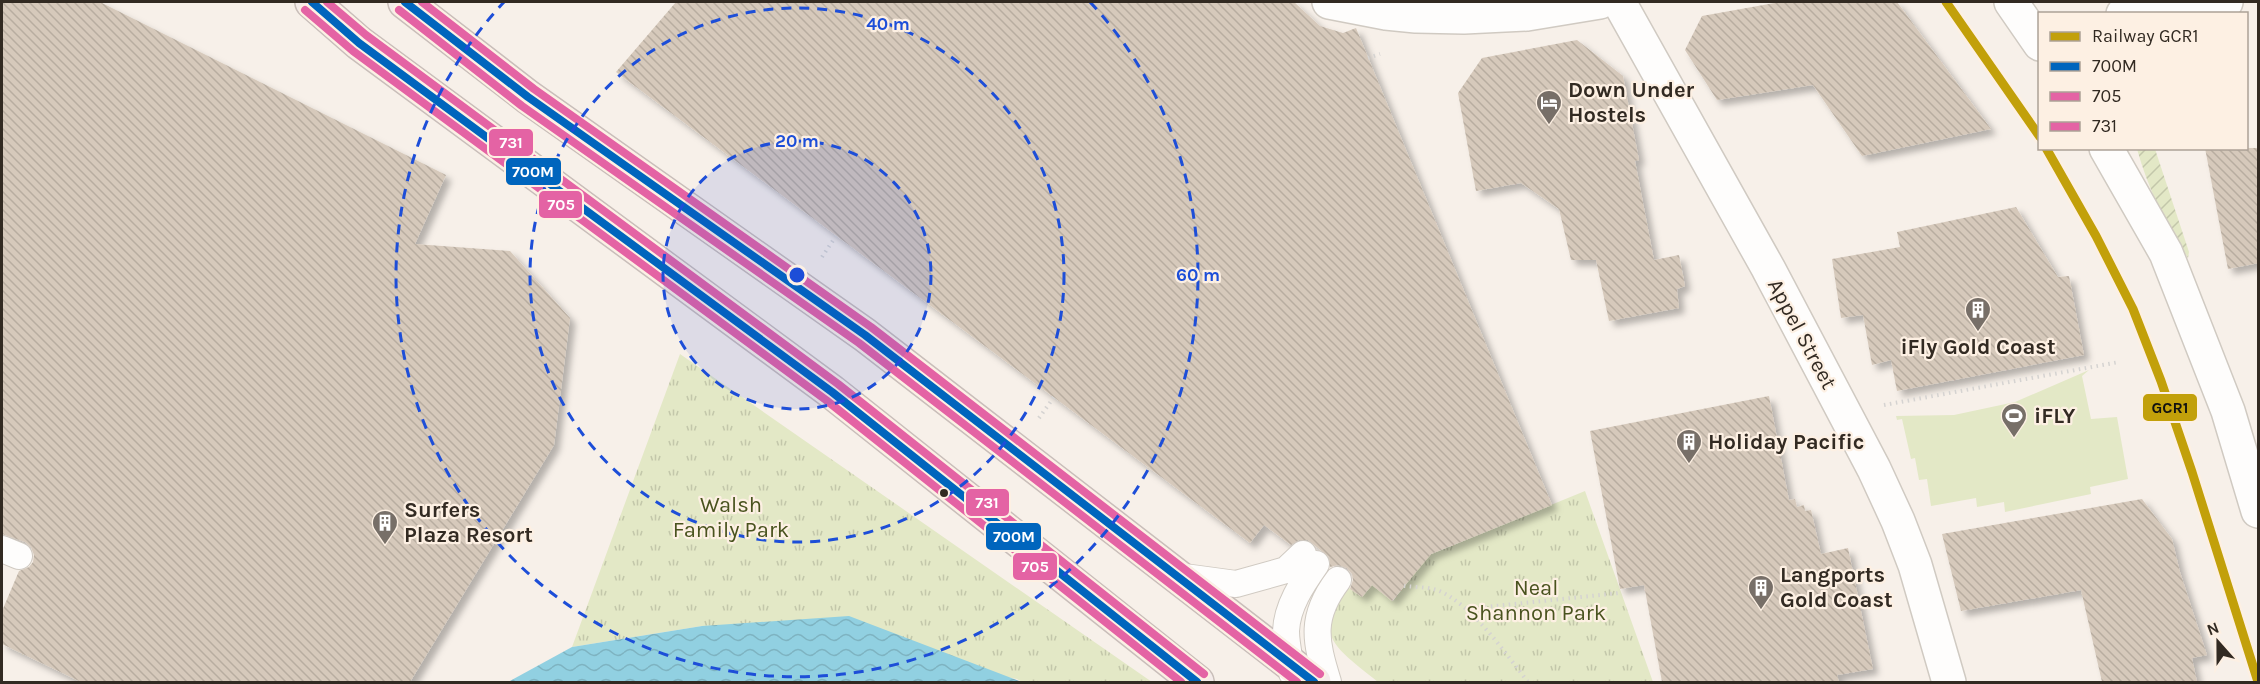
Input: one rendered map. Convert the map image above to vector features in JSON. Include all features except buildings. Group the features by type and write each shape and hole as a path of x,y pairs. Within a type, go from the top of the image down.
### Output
{"highway":[{"path":"312,2 359,43 832,392 1197,682"},
{"path":"405,2 528,97 865,335 1177,576 1299,676"}],"street":[{"path":"1329,2 1386,13 1437,17 1527,14 1600,2"},
{"name":"Appel Street","path":"1619,2 1768,268 1874,469 1915,565 1949,682"},
{"path":"2011,2 2038,38"},
{"path":"2131,12 2150,7 2190,11 2226,2"},
{"path":"2107,150 2166,253 2228,411 2259,511"}],"lane":[{"path":"1177,576 1236,584 1286,570 1310,559 1290,609 1286,632 1299,676"},
{"path":"1328,682 1320,655 1317,633 1320,610 1326,596 1338,580"}],"path":[{"path":"817,266 836,236"},
{"path":"1874,407 2119,362"},
{"path":"1034,426 1054,396"},
{"path":"1404,586 1437,590 1467,609 1528,682"},
{"path":"1467,609 1619,593"}],"green space":[{"path":"2137,150 2155,150 2189,252 2188,258 2172,233 2146,178"},
{"name":"Walsh Family Park","path":"680,354 1152,682 1022,682 1017,679 702,626 572,647"},
{"name":"iFLY","path":"2089,370 2082,376 2091,419 2117,417 2128,479 2090,487 2091,494 2005,512 2004,502 1977,507 1976,498 1931,506 1927,479 1919,480 1915,458 1911,459 1902,419 1897,420 1896,416 1954,415 2015,402"},
{"name":"Neal Shannon Park","path":"1585,491 1653,682 1378,682 1341,651 1333,641 1329,630 1330,617 1336,604 1349,588 1362,597 1372,585 1393,601 1409,580 1407,564"}],"water":[{"path":"849,616 1022,682 508,682 572,647 702,626"}],"rail line":[{"name":"GCR1","path":"1946,2 2038,134"},
{"name":"GCR1","path":"2047,150 2096,236 2133,309 2161,381 2192,472 2258,682"}],"transit line":[{"name":"700M","path":"312,2 359,43 832,392 1197,682"},
{"name":"731","path":"327,2 366,35 838,384 1204,674"},
{"name":"700M","path":"405,2 528,97 865,335 1314,682"},
{"name":"731","path":"422,2 534,89 871,327 1320,674"},
{"name":"705","path":"305,10 353,51 826,400 1181,682"},
{"name":"705","path":"399,10 522,106 859,343 1297,682"}],"place":[{"name":"Down Under Hostels","path":"1549,126"},
{"name":"iFly Gold Coast","path":"1978,333"},
{"name":"iFLY","path":"2014,439"},
{"name":"Holiday Pacific","path":"1689,465"},
{"name":"Surfers Plaza Resort","path":"385,546"},
{"name":"Langports Gold Coast","path":"1761,611"}]}
